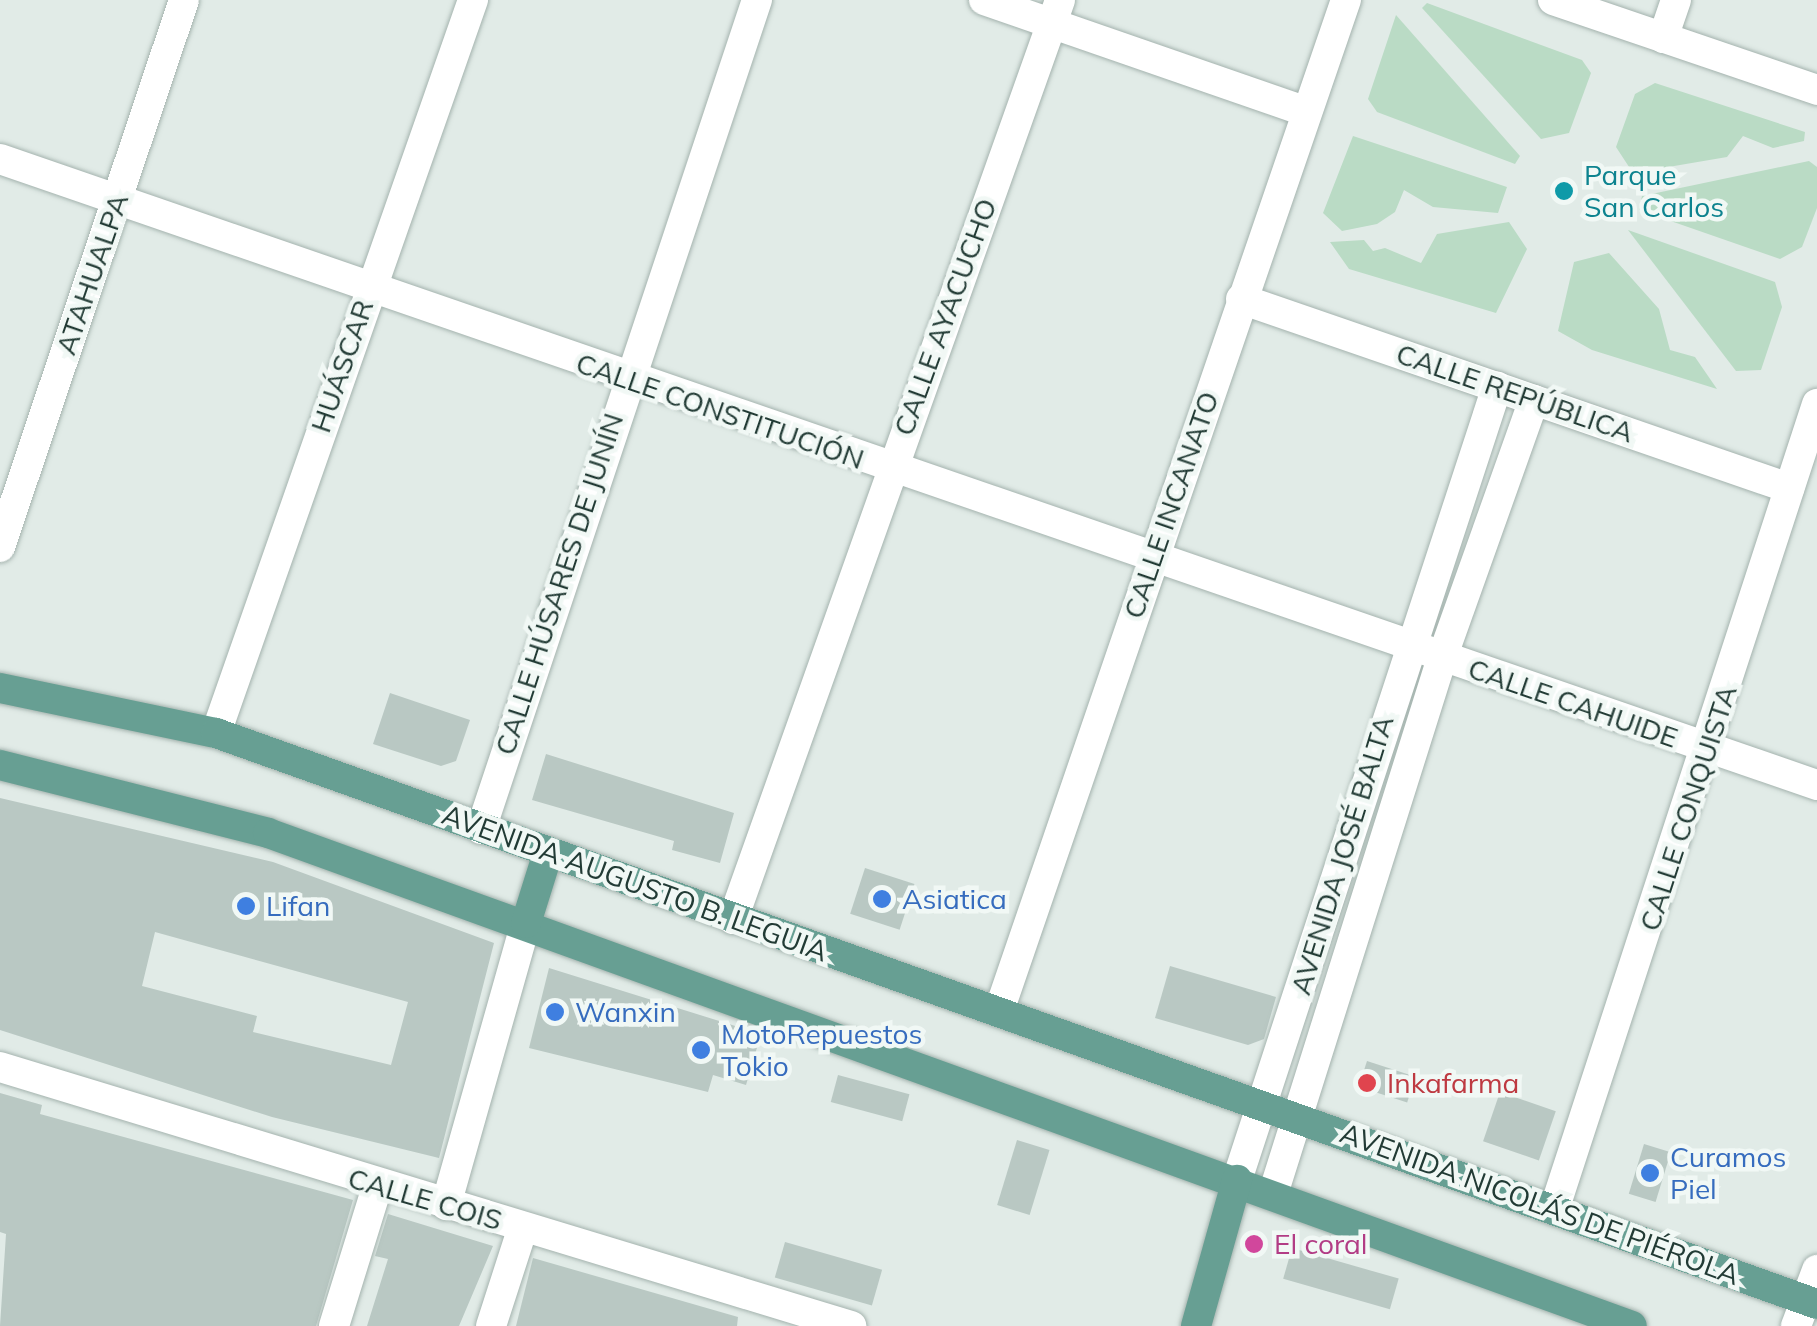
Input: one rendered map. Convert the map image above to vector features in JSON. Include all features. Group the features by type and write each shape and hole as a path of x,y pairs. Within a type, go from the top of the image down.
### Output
{"main road":[{"name":"AVENIDA AUGUSTO B. LEGUIA","path":"0,688 216,733 548,854 1264,1104"},
{"path":"0,766 171,803 526,923 1632,1326"},
{"path":"526,923 548,854"},
{"name":"AVENIDA NICOLÁS DE PIÉROLA","path":"1264,1104 1554,1210 1806,1310"},
{"name":"AVENIDA JOSÉ BALTA","path":"1196,1326 1236,1180"}],"street":[{"name":"ATAHUALPA","path":"0,548 184,0"},
{"name":"HUÁSCAR","path":"216,733 473,0"},
{"name":"CALLE HÚSARES DE JUNÍN","path":"481,829 624,379 757,0"},
{"path":"984,0 1056,12 1304,112"},
{"name":"CALLE INCANATO","path":"999,1011 1304,112 1346,0"},
{"path":"1553,0 1627,12 1663,38 1817,90"},
{"path":"1663,38 1676,0"},
{"name":"CALLE AYACUCHO","path":"733,919 889,470 1056,12"},
{"name":"CALLE CONSTITUCIÓN","path":"0,159 624,379 1442,658"},
{"name":"CALLE REPÚBLICA","path":"1241,299 1789,488"},
{"name":"AVENIDA JOSÉ BALTA","path":"1236,1180 1264,1104 1408,644 1497,387"},
{"name":"AVENIDA JOSÉ BALTA","path":"1272,1194 1442,658 1534,400"},
{"name":"CALLE CONQUISTA","path":"1554,1210 1710,749 1817,404"},
{"name":"CALLE CAHUIDE","path":"1442,658 1817,785"},
{"path":"446,1205 526,923"},
{"name":"CALLE COIS","path":"0,1067 376,1188 523,1227 851,1326"},
{"path":"334,1326 376,1188"},
{"path":"490,1326 523,1227"},
{"path":"1806,1310 1817,1270"}],"green space":[{"path":"1427,3 1582,60 1591,73 1569,133 1541,139 1422,8"},
{"path":"1396,15 1520,156 1515,164 1377,112 1368,99"},
{"path":"1655,83 1805,132 1804,141 1773,148 1743,136 1727,157 1633,173 1616,147 1635,94"},
{"path":"1353,136 1507,187 1498,213 1433,207 1404,190 1395,212 1377,224 1342,231 1323,213"},
{"path":"1809,161 1817,167 1817,208 1802,247 1780,259 1639,210 1642,196"},
{"path":"1509,222 1527,249 1496,313 1349,269 1330,242 1364,240 1373,251 1385,248 1421,263 1437,234"},
{"path":"1628,230 1775,282 1782,307 1761,370 1736,371"},
{"path":"1609,253 1659,309 1670,350 1695,357 1717,389 1592,350 1558,331 1574,262"}],"building":[{"path":"390,693 470,720 456,761 441,766 373,744"},
{"path":"546,754 734,813 720,863 672,850 674,841 532,800"},
{"path":"0,798 273,862 494,943 439,1158 272,1117 0,1030","holes":["155,932 408,1002 391,1065 253,1032 257,1016 142,986"]},
{"name":"Asiatica","path":"865,868 914,884 900,930 850,914"},
{"path":"1170,966 1276,997 1264,1039 1248,1045 1155,1018"},
{"path":"549,968 761,1034 746,1085 713,1075 708,1092 529,1048"},
{"path":"1367,1061 1416,1077 1407,1102 1359,1087"},
{"path":"838,1075 909,1094 902,1121 831,1102"},
{"path":"1500,1092 1556,1111 1539,1160 1483,1141"},
{"path":"0,1093 42,1105 40,1114 353,1200 316,1326 0,1326 6,1234 0,1232"},
{"path":"1017,1140 1050,1150 1030,1215 997,1205"},
{"name":"Curamos Piel","path":"1644,1144 1671,1152 1656,1202 1629,1194"},
{"path":"388,1214 493,1246 459,1326 367,1326 388,1259 375,1256"},
{"path":"785,1242 882,1270 872,1305 775,1278"},
{"path":"1292,1248 1399,1279 1390,1309 1283,1279"},
{"path":"533,1258 738,1317 737,1326 516,1326"}],"place":[{"name":"Parque San Carlos","path":"1564,191"},
{"name":"Asiatica","path":"882,899"},
{"name":"Lifan","path":"246,906"},
{"name":"Wanxin","path":"555,1012"},
{"name":"MotoRepuestos Tokio","path":"701,1050"},
{"name":"Inkafarma","path":"1367,1083"},
{"name":"Curamos Piel","path":"1650,1173"},
{"name":"El coral","path":"1254,1244"}]}
